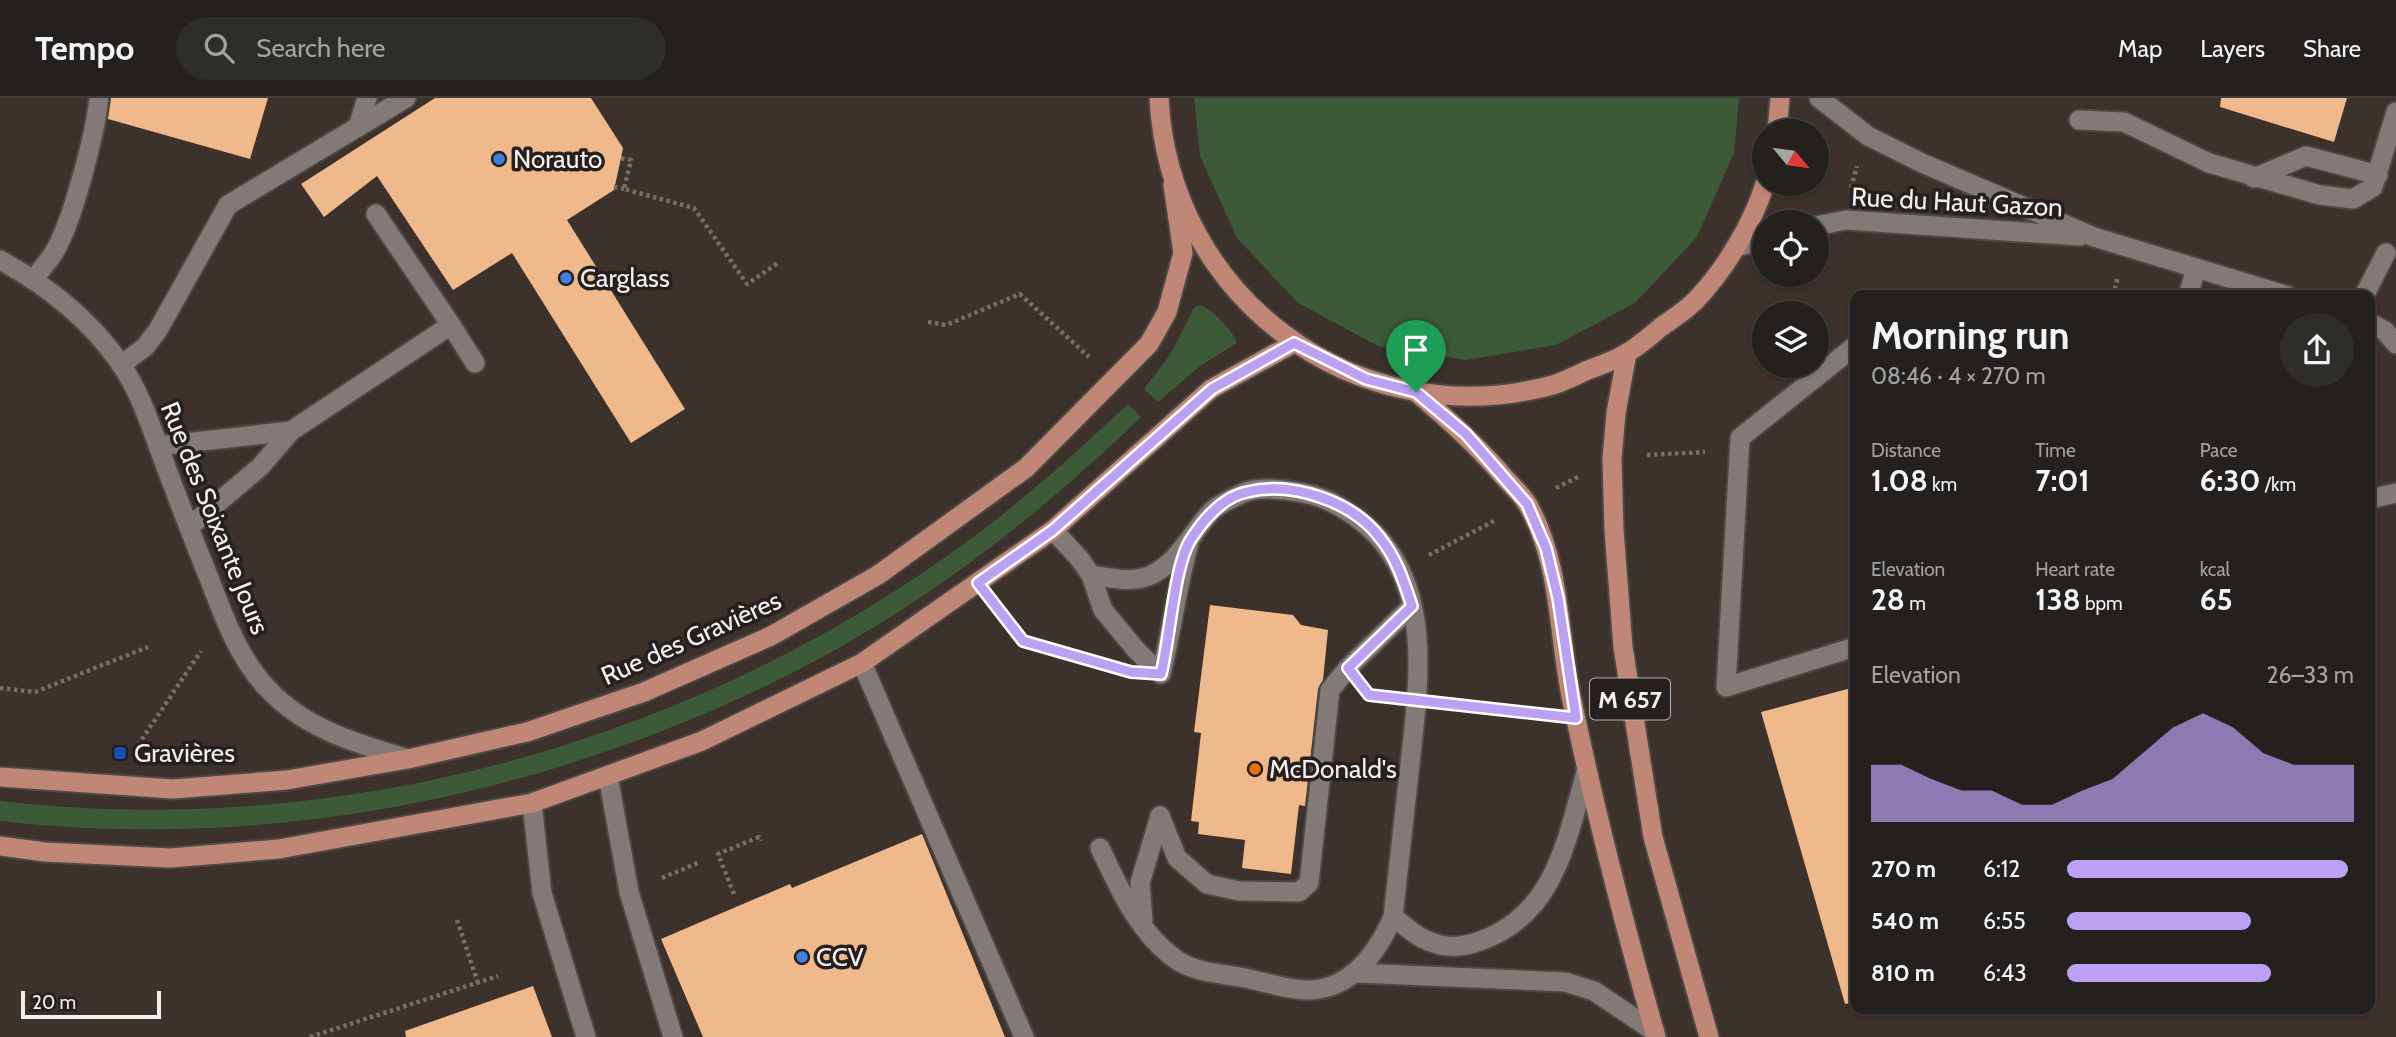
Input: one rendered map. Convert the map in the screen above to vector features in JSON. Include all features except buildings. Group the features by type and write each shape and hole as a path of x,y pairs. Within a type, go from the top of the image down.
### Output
{"main road":[{"path":"1159,98 1161,138 1173,185 1202,246 1246,303 1294,343 1366,379 1416,392 1468,397 1550,386 1628,354 1695,301 1736,247 1759,196"},
{"path":"1778,119 1780,98"},
{"name":"Rue des Gravières","path":"0,777 173,789 287,780 408,759 527,732 643,692 771,636 878,575 1026,468 1149,344 1167,312 1182,253 1173,185"},
{"path":"0,846 45,852 170,858 279,849 532,803 702,741 862,663 1053,530 1212,389 1294,343"},
{"name":"M 657","path":"1628,354 1616,413 1612,459 1614,530 1623,647 1637,750 1653,837 1709,1037"},
{"name":"M 657","path":"1416,392 1466,434 1527,504 1546,548 1558,598 1587,772 1630,949 1656,1035"}],"street":[{"path":"33,280 54,253 62,235 81,175 99,98"},
{"path":"358,127 367,98"},
{"path":"121,365 145,347 158,331 228,205 406,98"},
{"name":"Rue du Haut Gazon","path":"1819,98 1868,136 1922,163 2094,237 2268,290"},
{"path":"2079,120 2124,122 2209,163 2320,195 2353,199 2373,187 2396,112"},
{"path":"2254,178 2306,156 2378,175"},
{"path":"376,214 475,363"},
{"name":"Rue du Haut Gazon","path":"1829,223 1846,220 2094,237"},
{"path":"1736,247 1752,243"},
{"path":"2367,290 2385,253"},
{"name":"Rue des Soixante Jours","path":"0,260 33,280 79,317 121,365 158,446 215,595 246,664 269,691 303,717 343,740 408,759"},
{"path":"2190,290 2196,268"},
{"path":"189,527 260,467 291,431 451,325"},
{"path":"2375,326 2385,331 2396,344"},
{"path":"1850,350 1740,438 1726,687 1850,649"},
{"path":"158,446 291,431"},
{"path":"1091,576 1135,579 1153,574 1189,542 1212,510 1245,492 1283,490 1320,496 1353,513 1380,537 1401,570 1412,606 1420,656 1393,918 1382,941 1357,973 1336,985 1308,990 1199,970 1174,959 1143,929 1101,848"},
{"path":"2375,498 2396,492"},
{"path":"1053,530 1079,558 1091,576 1103,610 1137,651 1161,674 1170,641 1175,594 1189,542"},
{"path":"1143,929 1140,883 1160,816 1177,858 1207,884 1239,891 1299,892 1309,883 1330,690 1348,668 1412,606"},
{"path":"862,663 1024,1037"},
{"path":"1393,918 1424,939 1458,949 1499,935 1536,906 1562,856 1587,772"},
{"path":"608,776 629,892 673,1037"},
{"path":"532,803 542,892 586,1037"},
{"path":"1357,973 1565,982 1594,991 1656,1035"}],"path":[{"path":"1846,220 1849,192 1868,136"},
{"path":"621,158 631,160 624,189"},
{"path":"614,187 694,208 747,284 778,263"},
{"path":"929,322 946,325 1020,294 1095,362"},
{"path":"1612,459 1671,452 1739,452"},
{"path":"978,583 1023,641 1107,665"},
{"path":"116,785 142,738 202,650 226,621"},
{"path":"0,688 35,692 148,647"},
{"path":"1417,700 1576,718"},
{"path":"734,894 718,854 738,849 759,837 761,841"},
{"path":"457,920 478,983"},
{"path":"310,1037 498,976"}],"shaded area":[{"path":"0,98 2396,98 2396,1037 0,1037"}],"green space":[{"path":"1194,98 1739,98 1734,153 1697,237 1635,303 1556,345 1466,360 1378,346 1298,303 1237,238 1200,156"},
{"path":"1199,305 1221,321 1237,343 1200,366 1158,402 1144,389 1170,355 1194,308"},
{"path":"1128,404 1141,417 1066,486 945,581 815,661 721,707 623,746 522,778 419,802 315,819 210,828 105,829 0,821 0,801 128,810 257,805 385,789 511,761 634,721 752,671 865,610 972,538 1052,473"}],"place":[{"name":"Norauto","path":"499,159"},
{"name":"Carglass","path":"566,278"},
{"name":"Gravières","path":"120,753"},
{"name":"McDonald's","path":"1255,769"},
{"name":"CCV","path":"802,957"}],"route":[{"path":"1294,343 1366,379 1416,392 1466,434 1527,504 1546,548 1558,598 1569,687 1576,718 1369,695 1348,668 1412,606 1401,570 1380,537 1353,513 1320,496 1283,490 1245,492 1212,510 1189,542 1175,594 1170,641 1161,674 1131,672 1023,641 978,583 1053,530 1212,389 1294,343"}]}
